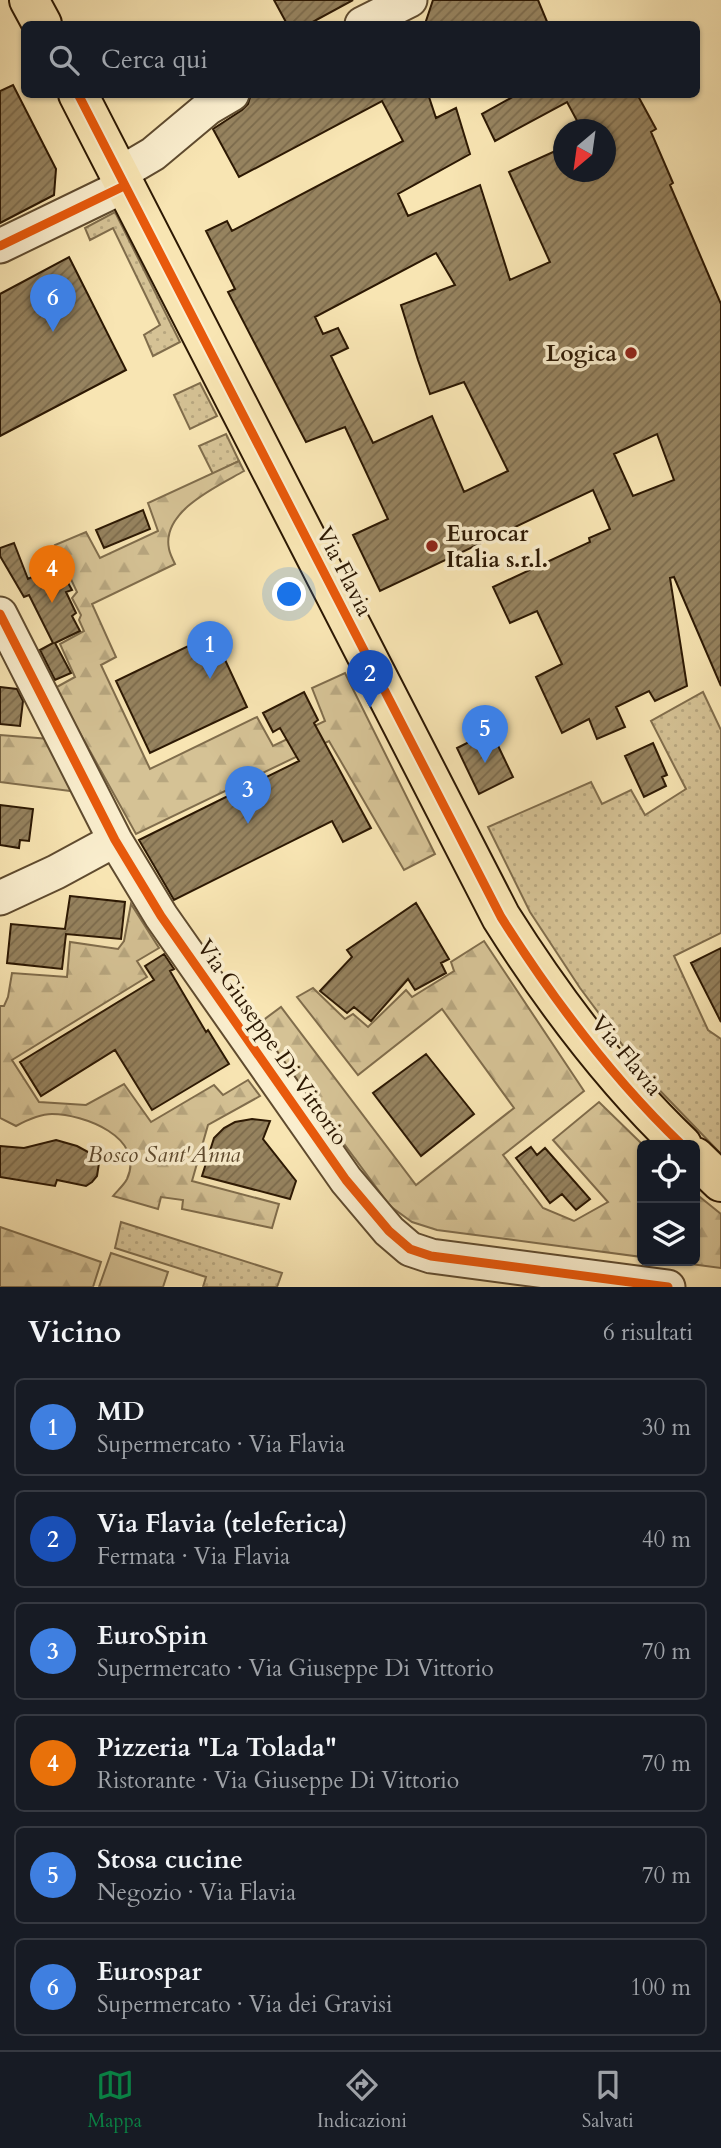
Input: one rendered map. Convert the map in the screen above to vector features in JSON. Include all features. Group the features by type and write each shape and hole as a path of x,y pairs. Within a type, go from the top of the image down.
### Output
{"main road":[{"path":"29,0 40,21"},
{"name":"Via Flavia","path":"80,98 501,918 538,976 607,1067 677,1140"},
{"path":"700,1162 721,1182"}],"street":[{"path":"368,21 410,0"},
{"path":"0,246 121,180 208,108 225,98"},
{"name":"Via Giuseppe Di Vittorio","path":"0,614 115,840 161,916 346,1180 390,1231 410,1249 431,1256 668,1287"},
{"path":"0,898 115,840"}],"green space":[{"path":"115,212 180,342 153,356 144,335 160,325 113,228 90,240 85,228"},
{"path":"200,383 217,416 190,429 174,395"},
{"path":"226,434 239,461 213,474 199,446"},
{"path":"239,461 244,471 194,501 174,523 169,535 169,549 175,564 92,604 116,657 101,665 150,769 257,717 273,746 325,721 312,688 345,673 435,854 404,870 329,741 136,834 55,688 75,677 60,644 84,631 79,620 81,615 72,598 77,592 55,545 86,532 100,558 158,531 148,503"},
{"path":"703,692 721,730 721,933 674,956 708,1030 721,1039 721,1154 644,1074 580,988 530,912 488,827 591,782 602,804 631,790 645,815 686,789 651,721"},
{"path":"0,735 50,739 78,792 0,782"},
{"name":"Bosco Sant'Anna","path":"131,904 159,948 137,961 147,977 12,1060 39,1102 86,1105 124,1084 151,1122 214,1085 223,1095 248,1080 260,1096 208,1125 192,1181 279,1204 272,1228 182,1209 183,1200 161,1197 158,1209 113,1196 127,1179 131,1164 128,1151 120,1140 94,1123 52,1114 38,1116 16,1126 0,1118 0,1006 4,1006 8,997 12,973 67,977 70,942 118,949 124,941"},
{"path":"484,941 584,1091 503,1155 543,1208 574,1221 608,1202 553,1140 599,1102 638,1140 637,1256 437,1230 412,1222 390,1206 242,1006 247,1002 262,1021 281,1007 416,1185 514,1108 442,1009 358,1075 297,997 313,988 345,1019 353,1014 368,1027 406,990 412,997 454,971 451,962"},
{"path":"700,1197 721,1214 721,1268 700,1265"},
{"path":"121,1222 282,1273 277,1287 203,1287 206,1277 115,1248"},
{"path":"0,1227 101,1262 93,1287 0,1287"},
{"path":"111,1253 168,1272 163,1287 99,1287"}],"building":[{"path":"274,0 353,0 314,21 285,21"},
{"path":"433,0 538,0 547,21 426,21"},
{"path":"13,85 56,169 54,195 0,223 0,91"},
{"path":"250,98 429,98 436,118 456,108 470,154 398,194 408,216 480,185 510,280 550,262 509,172 553,152 553,182 616,182 616,119 576,119 567,102 495,141 482,114 511,98 639,98 656,129 651,132 673,183 670,185 721,304 721,686 674,577 670,578 687,686 655,701 649,691 616,707 625,727 597,739 589,719 562,733 536,677 562,664 537,611 510,623 493,587 590,542 589,538 610,529 593,490 380,591 353,535 388,519 345,427 306,442 228,292 235,289 206,231 227,221 232,231 403,141 382,101 239,177 213,129 242,110","holes":["436,253 455,285 401,305 430,394 464,382 508,471 464,492 432,416 373,443 331,356 348,348 338,328 323,334 315,317","657,434 674,480 633,496 614,454"]},
{"path":"69,257 126,370 0,436 0,294"},
{"path":"143,510 150,529 104,548 96,530"},
{"path":"14,543 28,579 58,565 72,590 66,592 76,613 72,616 80,631 55,643 71,673 55,680 40,650 53,643 29,595 24,597 0,556 0,548"},
{"path":"213,634 247,707 150,753 116,681"},
{"path":"0,687 17,689 23,701 20,726 0,724"},
{"path":"304,692 318,720 314,723 371,828 343,842 332,821 174,900 139,840 299,761 280,728 273,732 263,713"},
{"path":"491,731 513,777 479,794 457,748"},
{"path":"653,743 667,775 662,777 666,786 644,797 625,756"},
{"path":"0,805 33,809 29,841 20,840 19,848 0,845"},
{"path":"70,896 125,902 121,939 66,934 62,969 7,963 11,924 65,929"},
{"path":"416,903 449,959 441,963 446,973 415,990 408,979 371,1021 354,1007 347,1013 320,991 352,957 347,950"},
{"path":"721,948 721,1022 691,963"},
{"path":"164,954 174,969 170,971 206,1032 208,1030 229,1064 152,1110 115,1050 41,1096 20,1062 154,980 145,966"},
{"path":"426,1054 474,1114 421,1156 373,1093"},
{"path":"252,1119 270,1121 263,1139 296,1181 290,1199 202,1176 214,1138 235,1122"},
{"path":"56,1140 77,1146 90,1153 99,1163 97,1176 92,1182 86,1186 57,1180 55,1186 0,1177 0,1146 24,1148"},
{"path":"531,1147 537,1155 545,1148 590,1199 576,1210 562,1194 550,1203 516,1158"}],"cycle path":[{"path":"80,98 501,917 585,1037 631,1092 677,1140"},
{"path":"0,246 124,186"},
{"path":"0,614 115,840 161,916 346,1180 389,1231 410,1249 431,1256 668,1287"}],"place":[{"name":"Eurospar","path":"53,332"},
{"name":"Logica","path":"631,353"},
{"name":"Eurocar Italia s.r.l.","path":"432,546"},
{"name":"Pizzeria \"La Tolada\"","path":"52,603"},
{"name":"MD","path":"210,679"},
{"name":"Via Flavia (teleferica)","path":"370,708"},
{"name":"Stosa cucine","path":"485,763"},
{"name":"EuroSpin","path":"248,824"}]}
